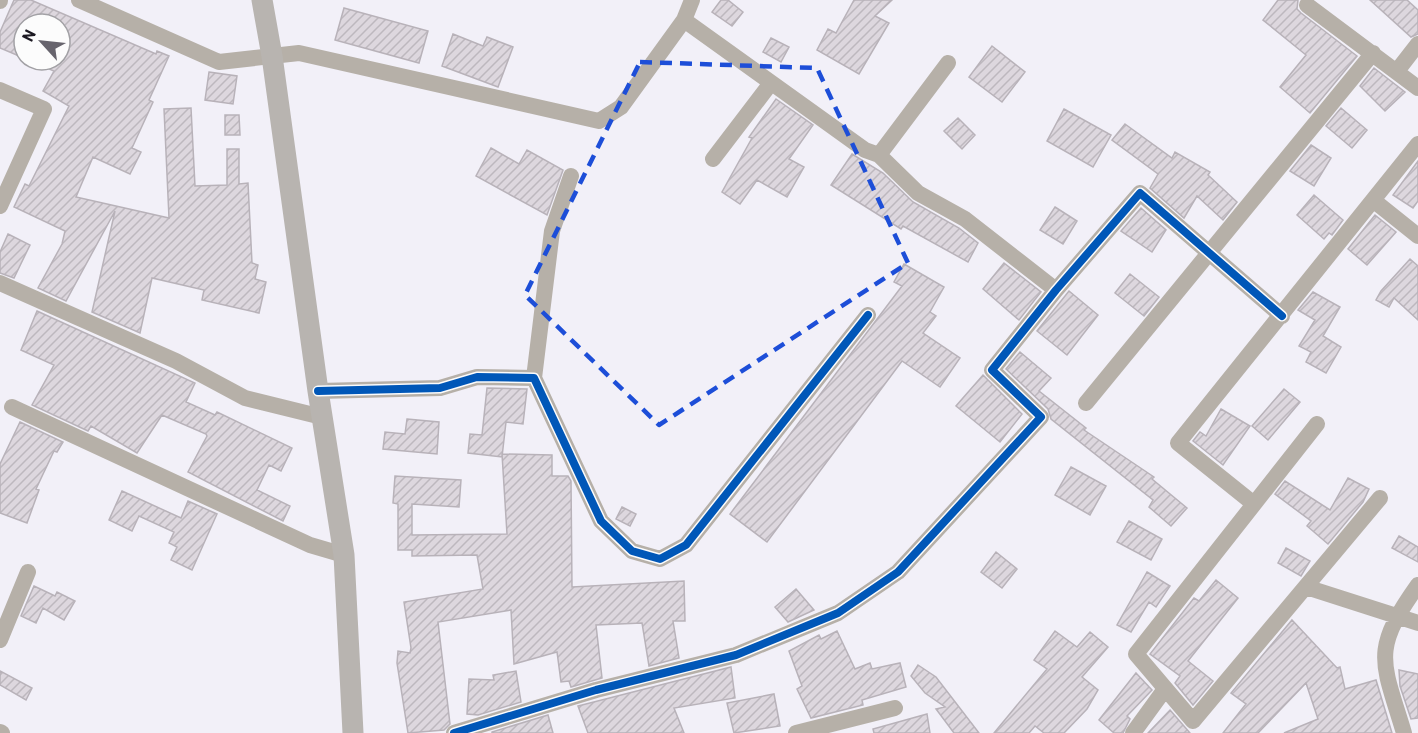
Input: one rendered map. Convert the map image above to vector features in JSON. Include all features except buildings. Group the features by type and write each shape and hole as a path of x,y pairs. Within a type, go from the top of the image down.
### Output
{"main road":[{"path":"262,0 344,555 353,733"}],"street":[{"path":"79,0 219,62 299,53 599,121 621,107 684,20 692,0"},
{"path":"1307,4 1418,88"},
{"path":"684,20 865,150 879,155 918,193 965,219 1056,290"},
{"path":"1397,70 1418,44"},
{"path":"1086,403 1373,53"},
{"path":"879,155 948,63"},
{"path":"713,159 771,83"},
{"path":"0,90 44,110 0,206"},
{"path":"1254,504 1178,443 1418,144"},
{"path":"571,176 552,231 534,378 601,521 632,551 660,559 686,545 868,315"},
{"path":"454,733 596,690 736,655 838,613 898,572 1041,417 992,370 1056,290 1140,193 1282,316"},
{"path":"1373,200 1418,236"},
{"path":"0,283 176,361 245,398 322,417"},
{"path":"318,391 440,388 477,377 534,378"},
{"path":"12,407 310,544 344,555"},
{"path":"1317,424 1136,654 1193,721 1380,498"},
{"path":"0,640 28,572"},
{"path":"1404,733 1384,665 1384,649 1395,616 1418,585"},
{"path":"1306,587 1418,623"},
{"path":"1133,733 1165,689"},
{"path":"796,733 895,708"}],"highlighted area":[{"path":"640,62 817,68 908,263 659,425 525,295"}],"cycle path":[{"path":"454,733 596,690 736,655 838,613 898,572 1041,417 992,370 1056,290 1140,193 1282,316"},
{"path":"318,391 440,388 477,377 534,378 601,521 632,551 660,559 686,545 868,315"}]}
